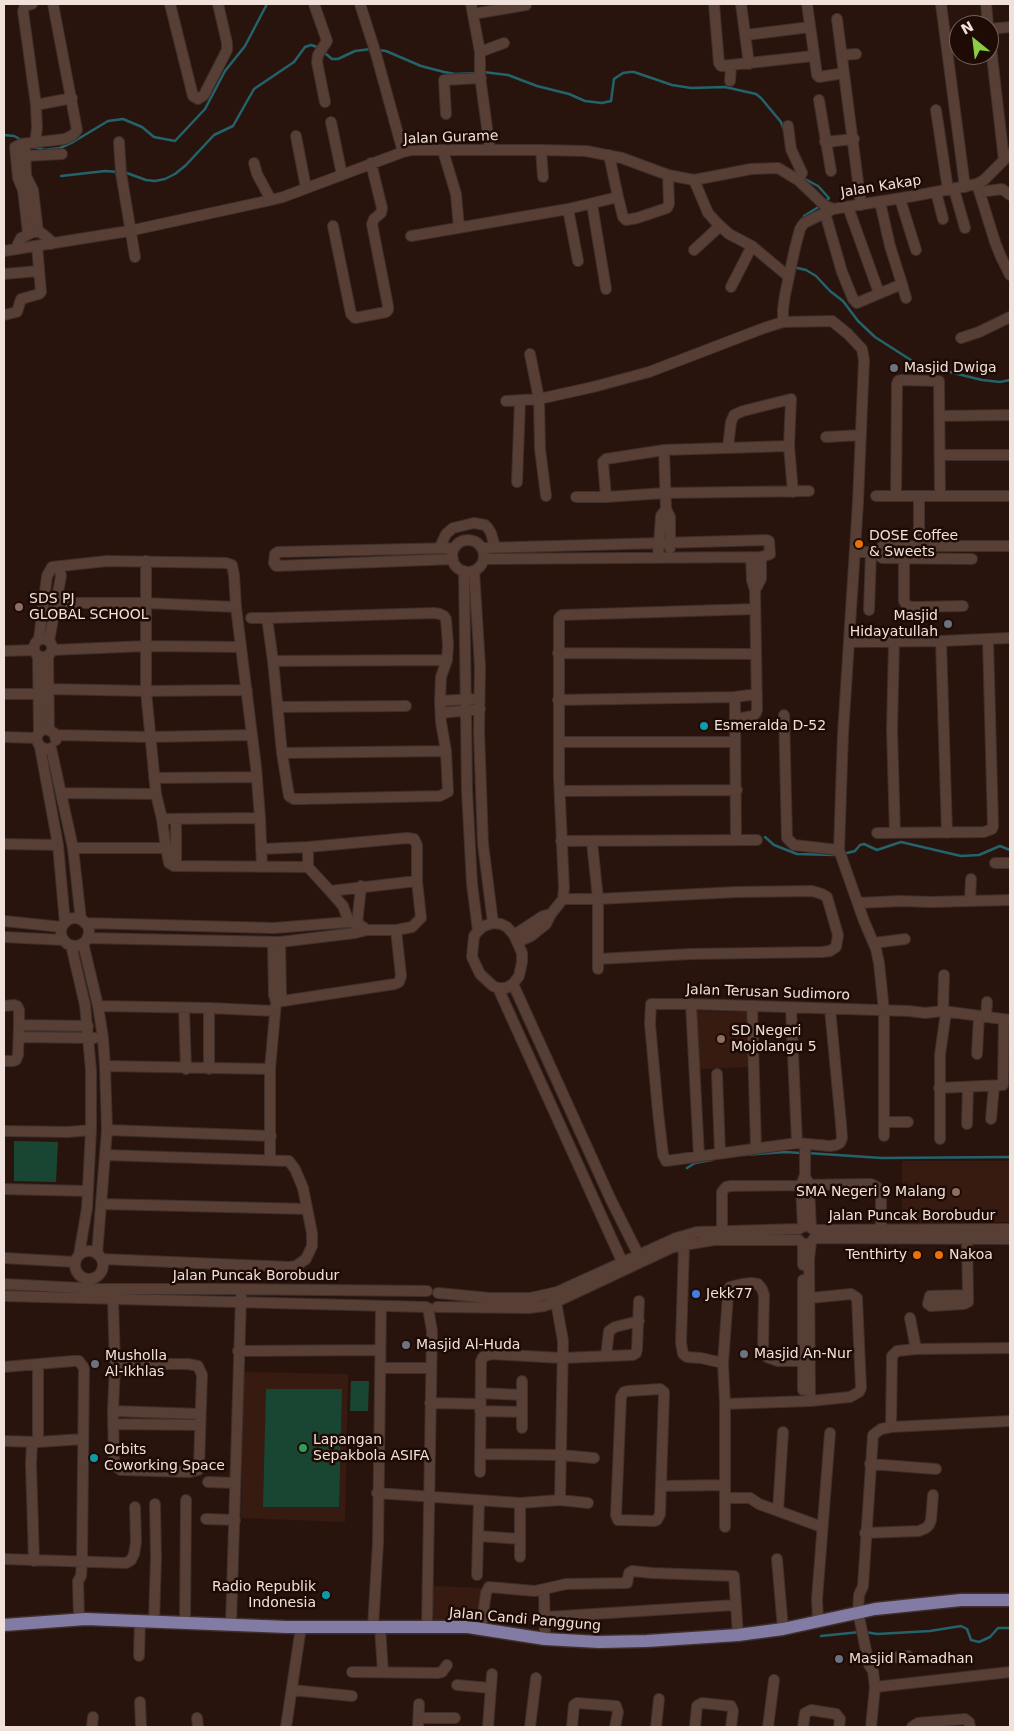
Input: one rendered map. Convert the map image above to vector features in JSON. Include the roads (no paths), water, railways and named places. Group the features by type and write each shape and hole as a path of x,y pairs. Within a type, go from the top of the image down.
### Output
{"main road":[{"name":"Jalan Candi Panggung","path":"4,1626 82,1619 301,1627 481,1628 545,1639 599,1642 647,1641 738,1635 783,1629 862,1611 961,1600 1010,1600"}],"street":[{"path":"25,184 25,156 37,128 36,106 23,11 25,6 32,4"},
{"path":"33,233 33,190 18,178 15,147 21,144 65,140 76,132 77,127 53,4"},
{"path":"170,4 193,96 198,99 204,95 227,50 218,4"},
{"path":"314,4 327,41 316,62 325,102"},
{"path":"360,4 403,152"},
{"path":"490,150 480,74 480,52 472,9 526,4"},
{"path":"714,4 720,64 723,67 814,56"},
{"path":"741,4 749,64"},
{"path":"807,4 816,75 818,77 844,73"},
{"path":"941,4 965,187"},
{"path":"837,19 862,205"},
{"path":"746,35 810,27"},
{"path":"480,52 504,43"},
{"path":"842,55 856,54"},
{"path":"994,65 1007,157 978,188 1000,257 1010,275"},
{"path":"730,81 731,66"},
{"path":"446,114 444,80 480,74"},
{"path":"36,106 72,98"},
{"path":"819,100 831,171"},
{"path":"936,110 951,189 965,228"},
{"path":"330,122 342,174"},
{"path":"788,126 800,177"},
{"path":"296,136 306,188"},
{"path":"825,142 854,139"},
{"path":"118,142 120,171 135,257"},
{"name":"Jalan Gurame","path":"4,251 129,231 271,200 412,150 443,152 490,150 586,151 622,158 668,175 694,180 737,171 771,167 800,177 825,206"},
{"path":"541,150 543,177"},
{"path":"443,152 456,194 460,228"},
{"path":"25,156 62,154"},
{"path":"610,155 623,218 627,220 666,209 669,204 668,175"},
{"path":"254,163 257,174 271,200"},
{"path":"333,226 352,316 355,318 386,312 388,306 372,224 381,213 382,208 371,163"},
{"path":"694,180 708,213 720,226 729,234 790,270"},
{"name":"Jalan Kakap","path":"784,322 783,302 800,228 825,206 848,207 965,187 1002,189 1010,195"},
{"path":"936,192 943,219"},
{"path":"411,236 568,210 618,197"},
{"path":"900,199 916,250"},
{"path":"880,202 890,246 906,298"},
{"path":"592,204 606,289"},
{"path":"825,206 842,272 855,302 857,303 902,284"},
{"path":"848,207 879,293"},
{"path":"568,210 578,261"},
{"path":"694,250 720,226"},
{"path":"17,248 19,240 33,233 47,237 51,244"},
{"path":"4,314 17,312 21,299 40,294 37,246"},
{"path":"731,287 752,246"},
{"path":"4,274 38,271"},
{"path":"961,338 979,332 1010,317"},
{"path":"506,402 539,399 593,387 657,369 784,322 832,321 862,349 864,360 861,435 843,734 840,850 864,922 875,948 884,1011 884,1136"},
{"path":"530,354 539,399 540,450 546,496"},
{"path":"896,496 898,381 938,380 940,384 940,496"},
{"path":"728,447 731,422 734,415 790,399 792,403 789,446 793,492"},
{"path":"517,482 520,401"},
{"path":"939,416 1010,416"},
{"path":"826,437 861,435"},
{"path":"606,498 603,460 664,450 789,446"},
{"path":"664,450 666,509 670,518 669,557"},
{"path":"940,455 1010,454"},
{"path":"576,497 606,498 665,493 809,491"},
{"path":"876,496 1010,496"},
{"path":"919,496 919,546"},
{"path":"658,557 661,516 666,509"},
{"path":"440,547 446,534 453,528 474,523 485,525 488,528 495,547"},
{"path":"467,540 476,542 483,548 484,559 482,565 469,571 456,566 453,559 454,548 458,543 467,540"},
{"path":"483,548 768,540 770,554 756,557 484,559"},
{"path":"854,552 874,552 883,546 1010,546"},
{"path":"904,546 904,601 907,606 963,606"},
{"path":"453,559 276,566 274,563 275,554 278,552 454,548"},
{"path":"874,552 882,558 972,559"},
{"path":"869,610 874,552"},
{"path":"735,719 749,718 756,713 755,590 761,579 756,557"},
{"path":"86,1288 77,1272 77,1258 87,1208 91,1141 89,1039 85,1005 67,943 61,935 64,925 58,845 53,821 44,736 43,649 47,576 52,567 107,560 232,565 257,777 262,867"},
{"path":"146,561 146,691 149,737 156,794 170,864 308,867"},
{"path":"43,649 57,603 61,576 59,566"},
{"path":"469,571 479,647 481,698 479,732 483,844 493,923"},
{"path":"469,571 466,700 468,810 472,884 478,931"},
{"path":"57,603 236,607"},
{"path":"516,938 531,936 546,924 551,914 564,899 561,841 558,620 562,615 755,609"},
{"path":"251,618 440,614 446,619 447,660 441,677 440,701 449,789 444,795 304,800 294,799 289,796 282,753 267,618"},
{"path":"849,642 941,642 1009,638"},
{"path":"877,833 988,832 993,826 988,640"},
{"path":"941,642 947,833"},
{"path":"894,643 892,737 895,833"},
{"path":"4,650 146,646 241,648"},
{"path":"558,653 756,654"},
{"path":"273,661 447,660"},
{"path":"4,694 44,691 247,690"},
{"path":"558,700 735,697 756,694"},
{"path":"735,697 736,840"},
{"path":"440,701 481,698"},
{"path":"278,707 406,706"},
{"path":"440,713 480,709"},
{"path":"784,715 787,838 794,845 840,850"},
{"path":"4,737 252,735"},
{"path":"44,736 56,742 51,748 73,848 83,922 88,931 85,940 103,1038 107,1130 99,1256 103,1265 102,1271 92,1279 86,1288"},
{"path":"560,742 735,742"},
{"path":"282,753 446,751"},
{"path":"154,778 257,777"},
{"path":"560,791 737,790"},
{"path":"62,793 156,794"},
{"path":"162,819 260,818"},
{"path":"53,821 66,819"},
{"path":"176,820 176,865"},
{"path":"4,921 64,925 74,918 83,922 274,928 303,926 358,927 396,930 412,927 421,918 417,845 414,839 261,849"},
{"path":"561,841 757,840"},
{"path":"564,899 598,900 737,892 818,892 827,897 839,939 836,947 833,950 822,952 691,954 598,964 598,900 592,842"},
{"path":"4,844 58,845"},
{"path":"308,847 308,867 314,876 343,906 358,927"},
{"path":"73,848 166,848"},
{"path":"994,863 1010,863"},
{"path":"970,901 971,880"},
{"path":"330,891 418,881"},
{"path":"358,927 361,886"},
{"path":"858,903 1010,900"},
{"path":"498,988 514,984 520,976 522,962 516,938 507,927 493,923 484,926 474,936 472,956 480,974 487,982 498,988 624,1266"},
{"path":"208,926 209,941"},
{"path":"303,926 303,939"},
{"path":"4,937 78,945 85,940 276,942 303,939 358,927"},
{"path":"98,1006 208,1008 276,1006 396,984 401,976 396,930"},
{"path":"875,948 905,939"},
{"path":"270,1160 270,1069 276,1006 274,995 276,942"},
{"path":"940,1140 939,1088 944,1012 944,975"},
{"path":"514,984 611,1200 640,1258"},
{"path":"977,1054 982,1016 987,1002"},
{"name":"Jalan Terusan Sudimoro","path":"699,1156 669,1162 664,1159 650,1024 651,1004 925,1013 944,1012 1008,1018"},
{"path":"691,1004 699,1156 803,1145 836,1145 842,1138 830,1009"},
{"path":"4,1006 14,1005 19,1010 17,1058 13,1061 4,1061"},
{"path":"752,1006 756,1149"},
{"path":"184,1008 186,1069"},
{"path":"208,1008 209,1069"},
{"path":"792,1008 805,1160 807,1401"},
{"path":"939,1088 1003,1085 1006,1075 1008,1018"},
{"path":"19,1025 88,1026"},
{"path":"18,1037 103,1038"},
{"path":"105,1066 186,1069 270,1069"},
{"path":"717,1074 720,1153"},
{"path":"991,1119 994,1086"},
{"path":"967,1124 968,1088"},
{"path":"885,1122 908,1122"},
{"path":"4,1131 68,1132 91,1130"},
{"path":"107,1130 270,1136"},
{"path":"91,1141 105,1143"},
{"path":"4,1258 77,1258 84,1252 91,1251 99,1256 289,1267 296,1266 306,1259 312,1246 312,1233 303,1188 291,1163 287,1160 105,1155"},
{"path":"722,1231 721,1196 726,1187 805,1182 870,1184 877,1186 881,1195 881,1229"},
{"path":"4,1189 87,1191"},
{"path":"598,1206 611,1200"},
{"path":"101,1204 307,1209"},
{"name":"Jalan Puncak Borobudur","path":"640,1258 670,1248 714,1240 881,1229 967,1240 1010,1239"},
{"name":"Jalan Puncak Borobudur","path":"438,1293 529,1308 556,1302 676,1238 697,1232 722,1231 807,1235 921,1234 1010,1229"},
{"path":"807,1235 810,1298 807,1330"},
{"path":"967,1240 968,1295"},
{"path":"684,1245 681,1343 683,1354 687,1357 724,1363"},
{"name":"Jalan Puncak Borobudur","path":"86,1288 113,1300 431,1307 530,1298 558,1292 624,1266"},
{"path":"725,1527 724,1363 730,1287 751,1283 758,1284 762,1289 764,1295 763,1342 764,1353 767,1357 778,1361 807,1362"},
{"path":"4,1284 86,1288"},
{"path":"4,1296 86,1288"},
{"name":"Jalan Puncak Borobudur","path":"86,1288 427,1292"},
{"path":"163,1289 163,1300"},
{"path":"231,1625 241,1289"},
{"path":"254,1302 255,1289"},
{"path":"427,1627 432,1331 431,1307 422,1299 427,1292 433,1290 438,1293 440,1299 431,1307"},
{"path":"725,1404 807,1401 857,1395 861,1388 856,1297 851,1294 810,1298"},
{"path":"113,1300 115,1364 113,1411 114,1462 117,1468 121,1470 195,1472 199,1466 202,1375 198,1366 188,1364 115,1364"},
{"path":"480,1472 481,1361 486,1355 562,1358 627,1356 634,1354 637,1349 639,1301"},
{"path":"556,1302 563,1341 560,1500"},
{"path":"381,1306 377,1493 377,1627 383,1672"},
{"path":"910,1318 916,1349"},
{"path":"606,1356 609,1331 615,1326 639,1321"},
{"path":"892,1427 893,1353 916,1349 1010,1348"},
{"path":"238,1351 380,1350"},
{"path":"4,1367 73,1361 82,1364 85,1375 82,1561 81,1576 78,1581 82,1619"},
{"path":"34,1561 31,1464 35,1442 38,1365"},
{"path":"380,1368 431,1368"},
{"path":"522,1381 522,1428"},
{"path":"660,1389 664,1392 662,1486 660,1514 657,1520 618,1520 616,1515 621,1397 624,1392 660,1389"},
{"path":"480,1393 522,1395"},
{"path":"430,1403 522,1412"},
{"path":"113,1411 200,1414"},
{"path":"871,1727 875,1687 870,1668 859,1595 863,1586 865,1532 874,1432 881,1428 892,1427 1010,1421"},
{"path":"114,1424 200,1425"},
{"path":"778,1510 783,1432"},
{"path":"818,1620 817,1599 830,1433"},
{"path":"4,1441 35,1442 83,1439"},
{"path":"480,1454 561,1455 594,1458"},
{"path":"870,1464 936,1469"},
{"path":"208,1482 235,1483"},
{"path":"662,1486 725,1485"},
{"path":"377,1493 520,1503 560,1500 588,1502"},
{"path":"865,1532 919,1531 926,1528 929,1525 933,1495"},
{"path":"726,1498 750,1498 759,1504 822,1527"},
{"path":"185,1624 186,1500"},
{"path":"477,1575 479,1500"},
{"path":"520,1503 520,1557"},
{"path":"154,1622 155,1504"},
{"path":"4,1559 126,1563 132,1560 136,1542 135,1507"},
{"path":"206,1519 235,1520"},
{"path":"479,1536 520,1539"},
{"path":"777,1560 783,1629"},
{"path":"481,1628 486,1593 489,1588 535,1591 566,1584 628,1583 629,1574 632,1571 717,1576 732,1575 735,1577 738,1635"},
{"path":"544,1589 545,1639"},
{"path":"546,1617 736,1605"},
{"path":"139,1656 140,1621"},
{"path":"286,1727 301,1627"},
{"path":"865,1631 874,1660 875,1667 872,1671"},
{"path":"874,1660 908,1656"},
{"path":"352,1672 437,1673 442,1672 447,1665"},
{"path":"875,1687 1010,1672"},
{"path":"488,1727 492,1674"},
{"path":"530,1727 536,1678"},
{"path":"768,1727 774,1680"},
{"path":"457,1685 490,1688"},
{"path":"292,1690 352,1696"},
{"path":"656,1727 659,1699"},
{"path":"140,1702 140,1727"},
{"path":"572,1727 574,1706 577,1703 616,1706 618,1712 615,1727"},
{"path":"695,1727 697,1707 700,1703 731,1706 733,1711 731,1727"},
{"path":"419,1704 419,1723 455,1718"},
{"path":"802,1727 805,1713 811,1710 836,1714 840,1719 839,1727"},
{"path":"912,1727 918,1723 965,1719 970,1722 970,1727"}],"waterway":[{"path":"36,147 44,150 60,148 108,121 123,119 142,127 154,137 175,141 205,109 225,71 245,46 267,4"},
{"path":"124,172 146,180 155,181 175,174 214,135 233,126 254,89 294,62 305,47 311,45 317,47"},
{"path":"326,54 332,59 338,59 355,51 371,49"},
{"path":"378,50 386,51 421,66 444,72 455,74 478,73"},
{"path":"483,72 508,75 537,86 569,94 585,101 602,103 611,101 614,79 623,73 630,72 672,85 691,88 725,87 756,94 781,122 784,130"},
{"path":"4,135 14,136 22,140"},
{"path":"61,176 105,171 119,172"},
{"path":"803,178 818,186 829,198 824,203"},
{"path":"803,219 804,216 820,206"},
{"path":"793,267 806,270 816,276 843,301 858,321 875,337 917,364 982,380 1000,382 1010,380"},
{"path":"765,837 774,845 797,854 835,855"},
{"path":"847,853 855,851 860,845 864,844 877,850 901,842 961,856 979,855 1000,846 1010,850"},
{"path":"744,1155 785,1152 801,1153"},
{"path":"807,1153 882,1158 1010,1157"},
{"path":"687,1168 695,1163 712,1160"},
{"path":"865,1632 877,1634 930,1631 961,1626 967,1629 971,1640 979,1642 990,1637 998,1628 1010,1628"},
{"path":"821,1636 860,1632"}],"place":[{"name":"Masjid Dwiga","path":"894,368"},
{"name":"DOSE Coffee & Sweets","path":"859,544"},
{"name":"SDS PJ GLOBAL SCHOOL","path":"19,607"},
{"name":"Masjid Hidayatullah","path":"948,624"},
{"name":"Esmeralda D-52","path":"704,726"},
{"name":"SD Negeri Mojolangu 5","path":"721,1039"},
{"name":"SMA Negeri 9 Malang","path":"956,1192"},
{"name":"Tenthirty","path":"917,1255"},
{"name":"Nakoa","path":"939,1255"},
{"name":"Jekk77","path":"696,1294"},
{"name":"Masjid Al-Huda","path":"406,1345"},
{"name":"Masjid An-Nur","path":"744,1354"},
{"name":"Musholla Al-Ikhlas","path":"95,1364"},
{"name":"Lapangan Sepakbola ASIFA","path":"303,1448"},
{"name":"Orbits Coworking Space","path":"94,1458"},
{"name":"Radio Republik Indonesia","path":"326,1595"},
{"name":"Masjid Ramadhan","path":"839,1659"}]}
